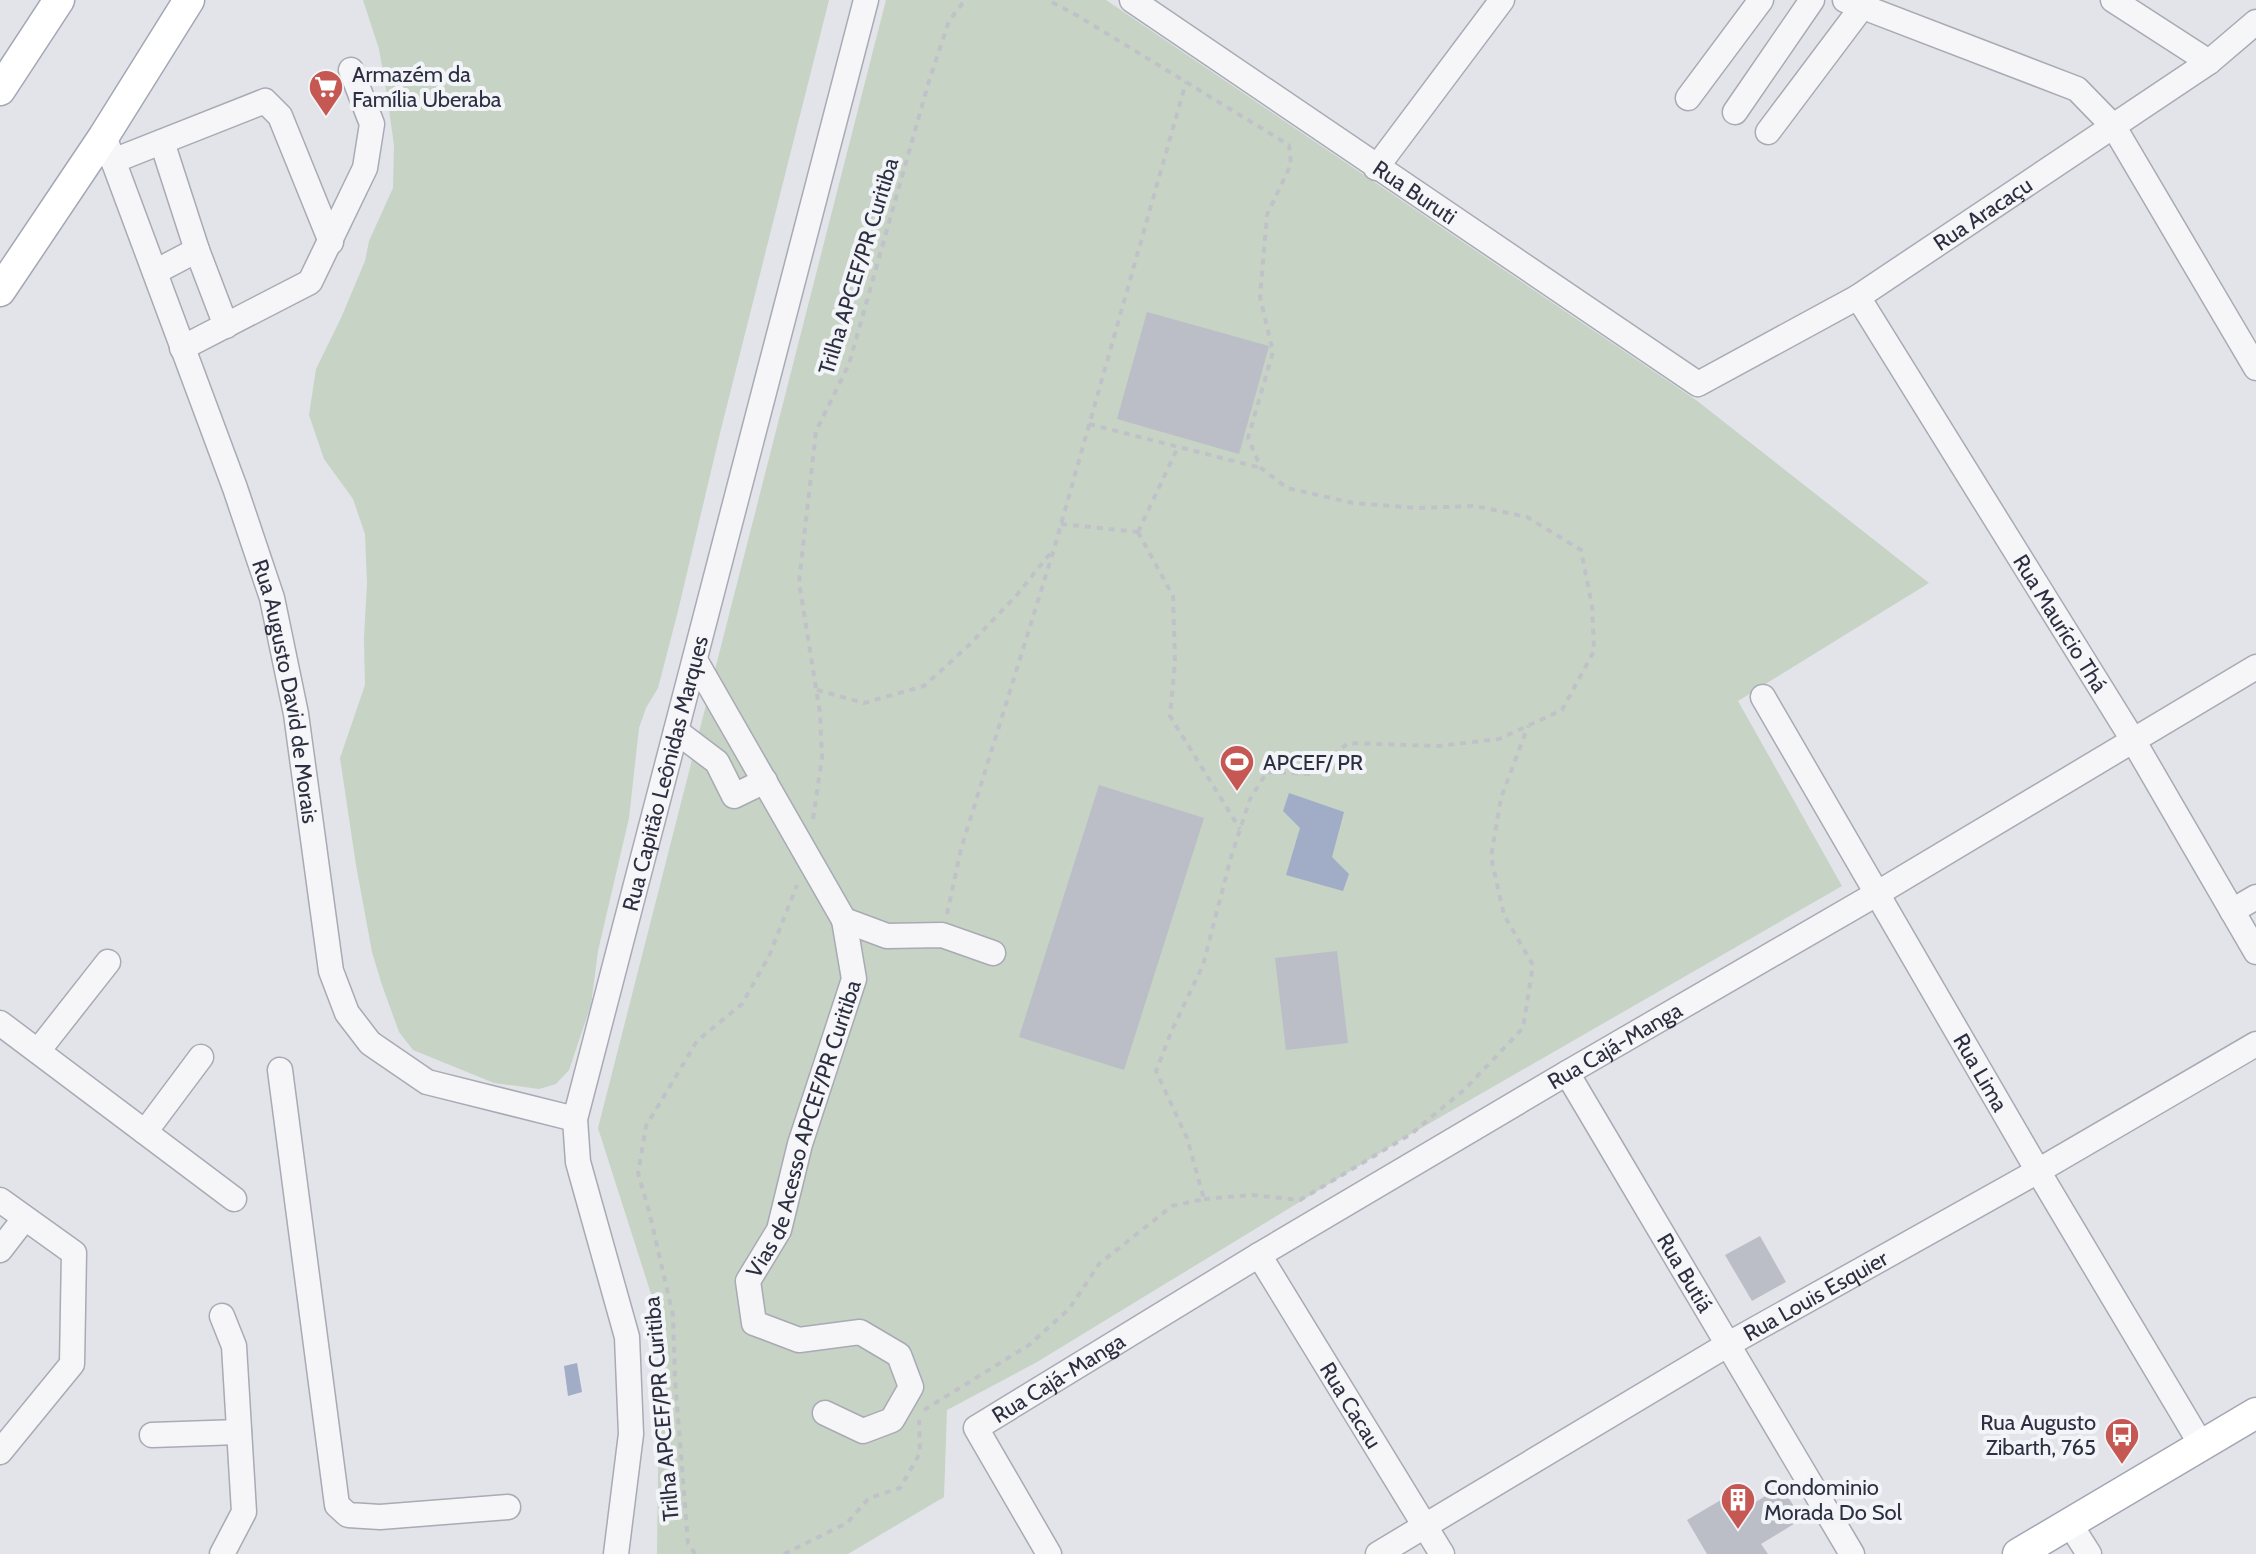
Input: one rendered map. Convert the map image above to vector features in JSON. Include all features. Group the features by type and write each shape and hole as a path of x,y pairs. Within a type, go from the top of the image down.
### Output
{"main road":[{"path":"0,90 59,0"},
{"path":"0,291 13,256 108,148 189,0"},
{"path":"2018,1554 2256,1413"}],"street":[{"name":"Rua Capitão Leônidas Marques","path":"616,1554 631,1434 627,1337 578,1162 575,1119 866,0"},
{"name":"Rua Buruti","path":"1132,0 1698,384"},
{"path":"1376,168 1502,0"},
{"path":"1688,98 1761,0"},
{"path":"1735,112 1812,0"},
{"path":"2113,0 2209,62"},
{"path":"1768,132 1853,3 2077,89 2114,127 2256,368"},
{"name":"Rua Aracaçu","path":"1698,384 1858,297 2209,62 2256,22"},
{"path":"182,348 310,282 365,168 372,124 351,70"},
{"path":"108,148 162,142 265,101 280,116 331,242"},
{"path":"162,142 197,250 226,326"},
{"name":"Rua Augusto David de Morais","path":"108,148 235,488 272,598 296,714 331,971 347,1013 370,1043 427,1082 575,1119"},
{"path":"155,272 197,250"},
{"name":"Rua Maurício Thá","path":"1858,297 2133,740 2256,952"},
{"name":"Vias de Acesso APCEF/PR Curitiba","path":"695,660 844,920 854,979 800,1144 779,1230 748,1281 754,1323 799,1340 860,1332 899,1355 911,1387 892,1420 863,1431 825,1413"},
{"name":"Rua Cajá-Manga","path":"1049,1554 976,1428 1259,1255 1878,893 2256,667"},
{"name":"Rua Lima","path":"1763,697 2038,1171 2202,1446"},
{"path":"676,731 717,762 734,796 765,781"},
{"path":"717,762 747,747"},
{"path":"2232,911 2256,897"},
{"path":"844,920 887,936 942,935 993,953"},
{"path":"38,1051 108,962"},
{"path":"0,1023 234,1199"},
{"name":"Rua Louis Esquier","path":"1378,1554 1727,1345 2038,1171 2256,1044"},
{"path":"145,1132 201,1057"},
{"path":"280,1070 337,1505 348,1515 380,1517 508,1507"},
{"name":"Rua Butiá","path":"1567,1073 1852,1554"},
{"path":"0,1200 74,1253 72,1364 0,1452"},
{"path":"0,1250 24,1219"},
{"name":"Rua Cacau","path":"1259,1255 1442,1554"},
{"path":"222,1316 234,1346 244,1512 222,1554"},
{"path":"152,1435 239,1432"},
{"path":"2070,1524 2089,1554"}],"path":[{"name":"Trilha APCEF/PR Curitiba","path":"695,1554 688,1543 673,1315 638,1173 646,1126 697,1041 742,1004 769,956 808,856 822,758 817,690 799,582 816,431 849,364 929,81 949,21 965,0"},
{"path":"1048,0 1289,145 1291,164 1267,215 1260,297 1273,352 1248,438 1261,468"},
{"path":"942,935 966,834 1054,549 1186,82"},
{"path":"1089,424 1261,468 1287,488 1353,503 1418,508 1475,506 1527,517 1581,550 1592,606 1594,651 1562,710 1499,739 1438,746 1348,743 1312,774 1267,772 1250,799 1240,829 1203,965 1156,1071 1187,1138 1204,1199"},
{"path":"1138,532 1178,447"},
{"path":"1061,524 1138,532"},
{"path":"1138,532 1173,596 1175,662 1170,716 1240,829"},
{"path":"817,690 864,703 924,686 987,627 1054,549"},
{"path":"784,1554 847,1523 869,1498 900,1488 920,1453 919,1413 1029,1345 1069,1309 1099,1264 1172,1206 1204,1199 1253,1195 1300,1200 1411,1134 1465,1089 1523,1028 1533,965 1504,915 1491,857 1501,798 1528,725"}],"green space":[{"path":"363,0 829,0 658,688 639,728 629,818 598,951 591,1005 569,1070 556,1084 539,1089 494,1083 413,1050 399,1032 382,985 372,952 356,865 340,758 365,685 365,534 353,499 324,459 309,415 316,369 341,318 365,261 369,241 393,188 394,145 386,89 379,49"},
{"name":"APCEF/ PR","path":"886,0 1106,0 1696,400 1929,583 1738,701 1842,886 1411,1134 1037,1362 947,1410 944,1497 848,1554 657,1554 660,1322 598,1128"}],"water":[{"path":"1289,793 1344,812 1332,857 1349,874 1343,891 1286,875 1300,828 1283,811"},
{"path":"577,1363 582,1392 568,1396 564,1366"}],"building":[{"path":"1147,312 1269,346 1239,454 1117,419"},
{"path":"1099,785 1204,818 1124,1070 1019,1037"},
{"path":"1337,951 1348,1043 1286,1050 1275,958"},
{"path":"1760,1236 1786,1282 1752,1301 1725,1255"},
{"name":"Condominio Morada Do Sol","path":"1781,1486 1802,1519 1761,1544 1768,1554 1707,1554 1687,1520 1731,1494 1740,1512"}],"place":[{"name":"Armazém da Família Uberaba","path":"326,118"},
{"name":"APCEF/ PR","path":"1237,793"},
{"name":"Rua Augusto Zibarth, 765","path":"2122,1466"},
{"name":"Condominio Morada Do Sol","path":"1738,1531"}]}
